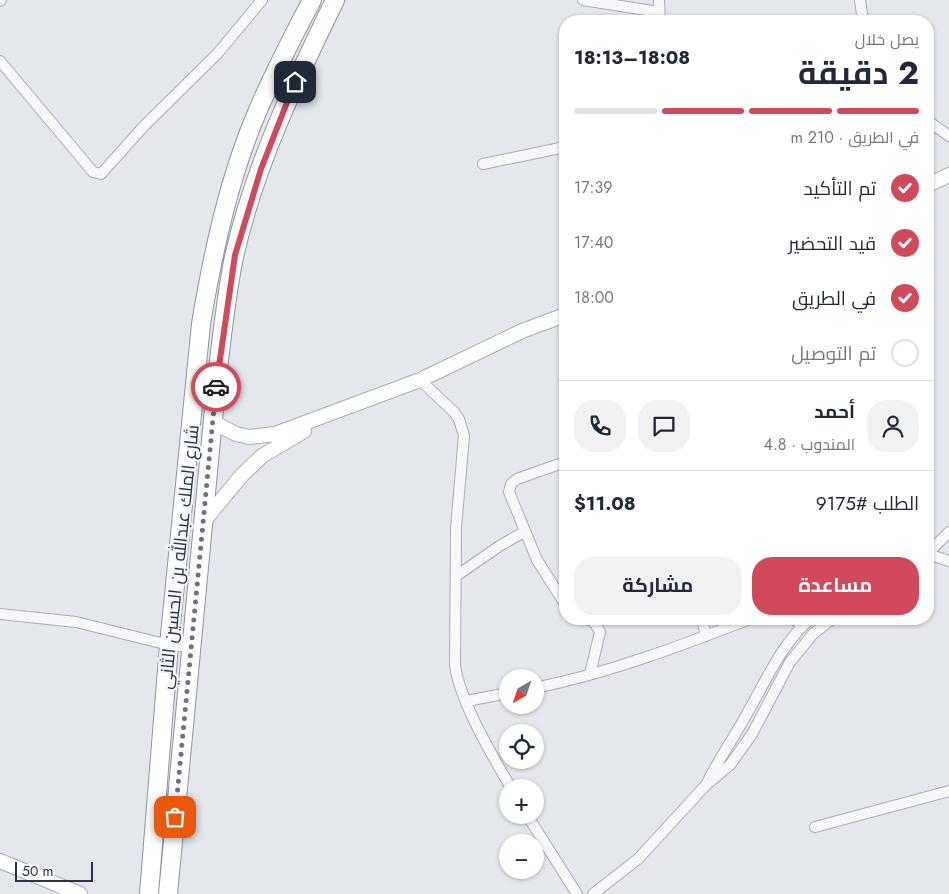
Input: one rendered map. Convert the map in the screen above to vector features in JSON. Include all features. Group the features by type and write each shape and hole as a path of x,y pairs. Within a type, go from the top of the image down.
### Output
{"highway":[{"name":"شارع الملك عبدالله بن الحسين الثاني","path":"149,894 169,644 208,281 231,190 258,111 312,0"},
{"name":"شارع الملك عبدالله بن الحسين الثاني","path":"168,894 212,422 228,291 244,220 282,114 302,65 335,0"}],"street":[{"path":"0,60 93,172 101,174 144,126 218,53 262,0"},
{"path":"582,0 651,15"},
{"path":"659,0 660,15"},
{"path":"860,0 862,15"},
{"path":"934,125 949,136"},
{"path":"483,164 559,148"},
{"path":"934,182 949,175"},
{"path":"212,422 236,434 260,437 340,412 420,380 522,331 559,317"},
{"path":"420,380 454,412 459,419 464,436 457,512 455,665 459,685 506,779"},
{"path":"204,521 242,475 262,456 340,412"},
{"path":"559,464 517,479 511,484 509,492 536,560 559,595"},
{"path":"456,576 501,545 524,532"},
{"path":"934,548 949,532"},
{"path":"934,556 949,561"},
{"path":"0,614 76,622 169,644 191,647"},
{"path":"590,674 600,632 596,625"},
{"path":"703,625 706,636"},
{"path":"544,686 590,674 734,625"},
{"path":"593,894 638,859 705,786 730,765 752,734 790,662 813,634 824,625"},
{"path":"705,786 720,756 750,709 771,667 781,651 802,626"},
{"path":"467,701 499,695"},
{"path":"815,827 949,791"},
{"path":"534,824 577,894"},
{"path":"0,861 80,894"}],"way so far":[{"path":"175,817 216,387"}],"route":[{"path":"216,387 228,291 244,220 261,169 295,82"}]}
